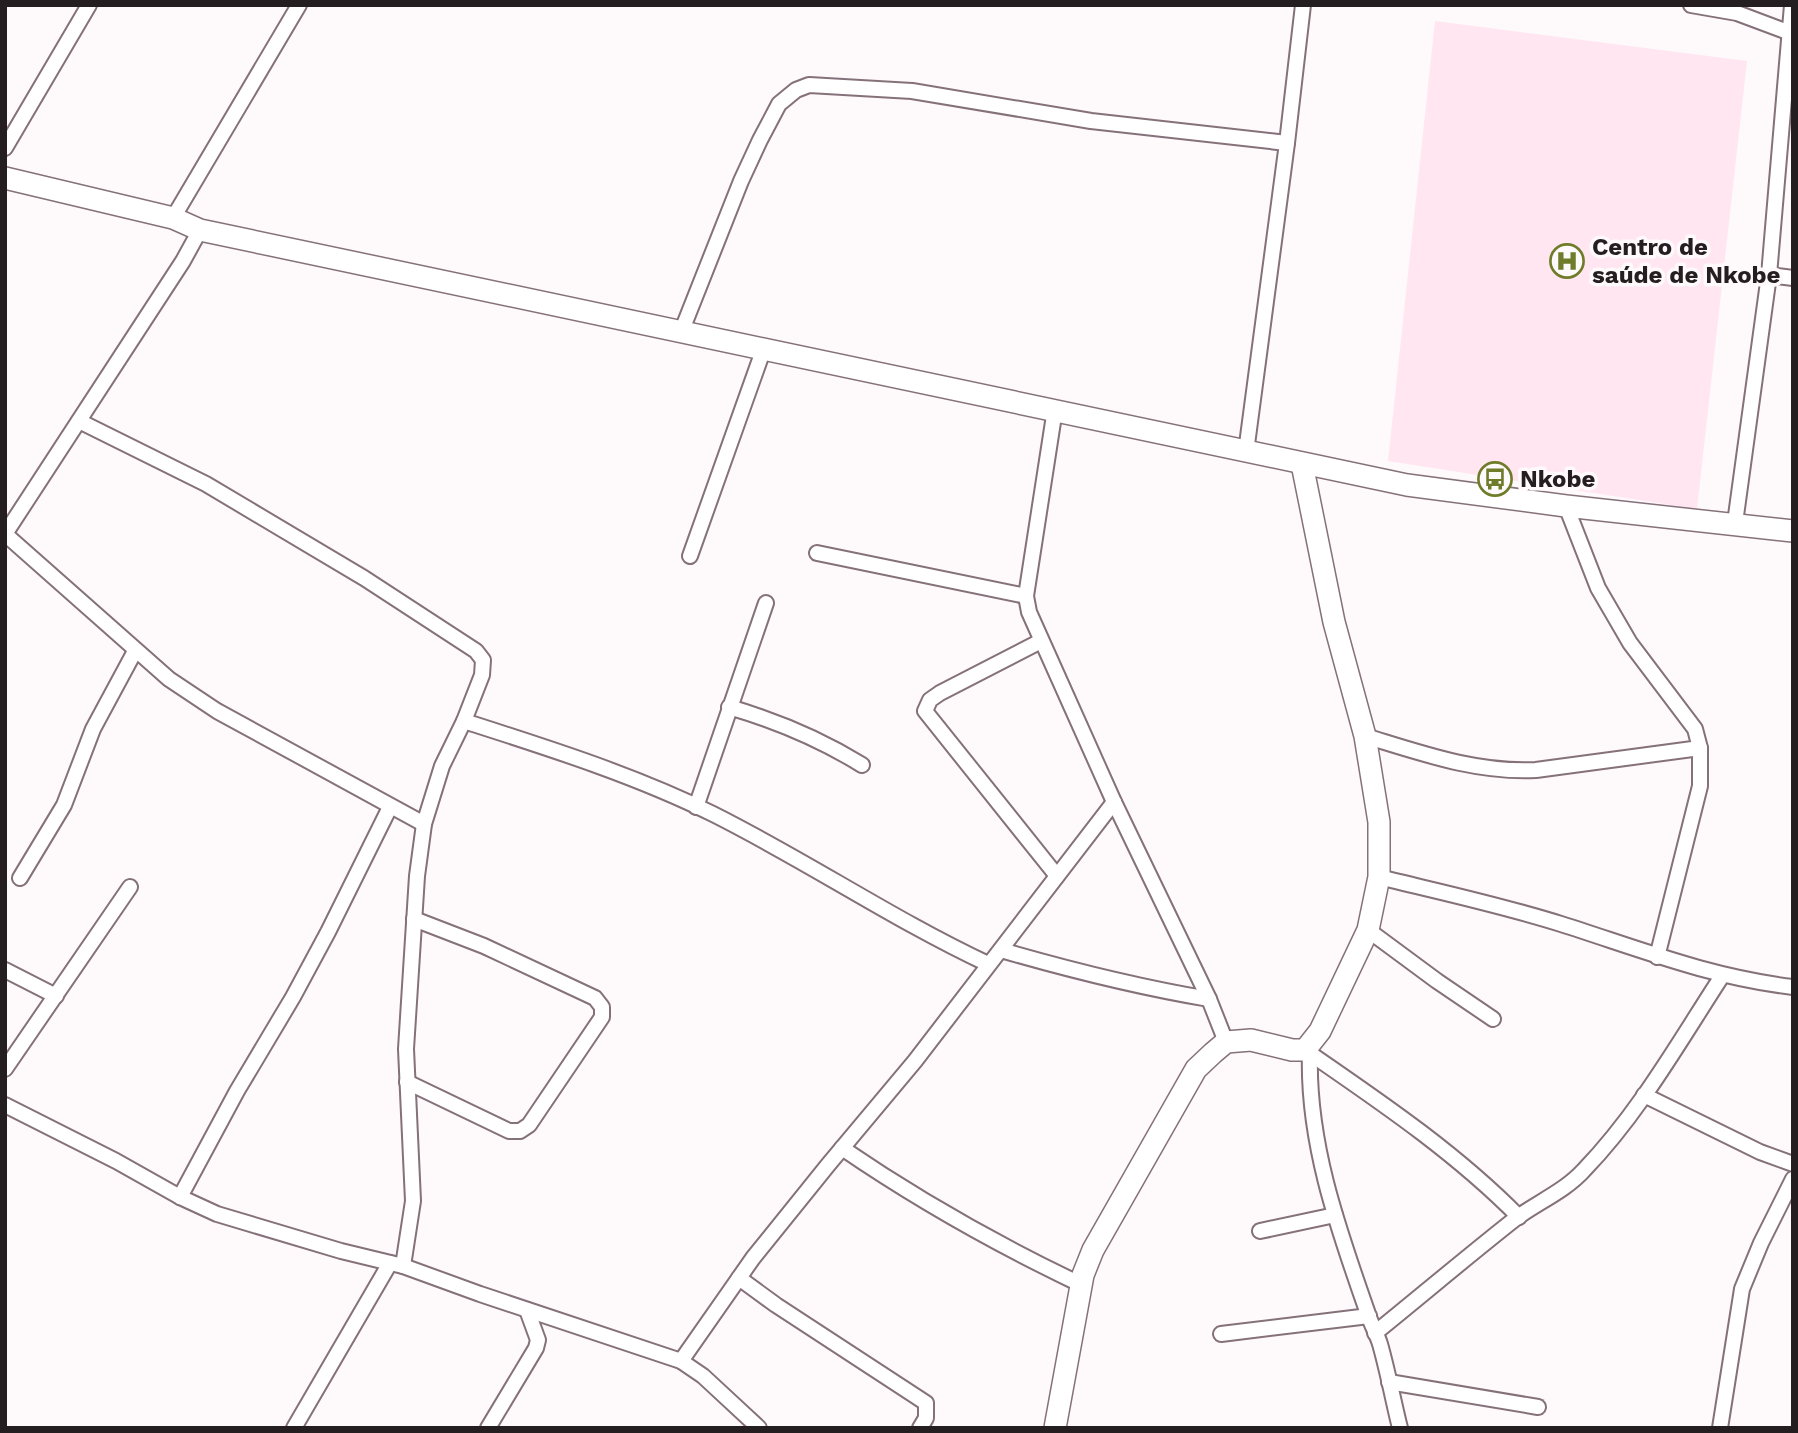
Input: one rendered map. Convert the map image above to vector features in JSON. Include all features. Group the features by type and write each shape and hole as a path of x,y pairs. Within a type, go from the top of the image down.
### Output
{"street":[{"path":"5,148 89,5"},
{"path":"173,218 299,5"},
{"path":"1246,452 1303,5"},
{"path":"1691,5 1737,13 1791,34"},
{"path":"1735,523 1769,275 1792,12"},
{"path":"681,330 760,140 779,104 796,89 809,85 912,91 1091,121 1287,144"},
{"path":"5,178 173,218 200,230 1407,485 1793,531"},
{"path":"200,230 183,261 5,534 169,679 217,712 424,824"},
{"path":"1769,275 1793,278"},
{"path":"690,556 764,348"},
{"path":"1055,409 1026,596 1029,612 1114,802 1209,999 1226,1042"},
{"path":"79,421 206,484 364,578 476,651 483,660 482,675 442,766 424,824 414,919 406,1049 413,1201 397,1264 294,1428"},
{"path":"1302,464 1334,622 1365,736 1379,822 1379,877 1367,930 1308,1051 1310,1087 1316,1136 1335,1215 1376,1333 1400,1428"},
{"path":"1566,506 1598,588 1630,643 1695,729 1700,748 1700,786 1657,957"},
{"path":"817,553 1026,596"},
{"path":"696,807 766,603"},
{"path":"1041,641 940,693 930,700 925,711 1058,876"},
{"path":"20,878 64,805 93,729 135,651"},
{"path":"729,707 805,734 862,765"},
{"path":"464,721 547,747 625,776 696,807 988,964"},
{"path":"1365,736 1451,763 1511,771 1700,748"},
{"path":"681,1361 739,1278 842,1147 915,1061 1114,802"},
{"path":"180,1197 328,932 390,807"},
{"path":"1379,877 1513,910 1722,976 1793,986"},
{"path":"5,1069 130,887"},
{"path":"407,1082 509,1131 520,1131 529,1125 602,1017 602,1007 595,998 484,946 414,919"},
{"path":"1367,930 1493,1019"},
{"path":"1001,950 1107,979 1209,999"},
{"path":"5,970 56,996"},
{"path":"1376,1333 1519,1217 1558,1193 1583,1172 1615,1135 1644,1095 1722,976"},
{"path":"1055,1428 1082,1285 1093,1250 1196,1069 1226,1042 1260,1041 1292,1050 1308,1051 1456,1160 1519,1217"},
{"path":"1644,1095 1760,1152 1793,1164"},
{"path":"5,1105 217,1214 341,1251 397,1264 681,1361 703,1376 759,1428"},
{"path":"842,1147 941,1212 1015,1253 1082,1285"},
{"path":"1720,1428 1742,1289 1760,1243 1793,1178"},
{"path":"1260,1231 1335,1215"},
{"path":"739,1278 776,1306 926,1404 926,1418 920,1428"},
{"path":"488,1428 536,1348 538,1340 527,1310"},
{"path":"1221,1334 1369,1316"},
{"path":"1389,1382 1538,1407"}],"shaded area":[{"name":"Centro de saúde de Nkobe","path":"1435,21 1747,61 1697,509 1388,461"}],"place":[{"name":"Centro de saúde de Nkobe","path":"1567,261"},
{"name":"Nkobe","path":"1495,479"}]}
